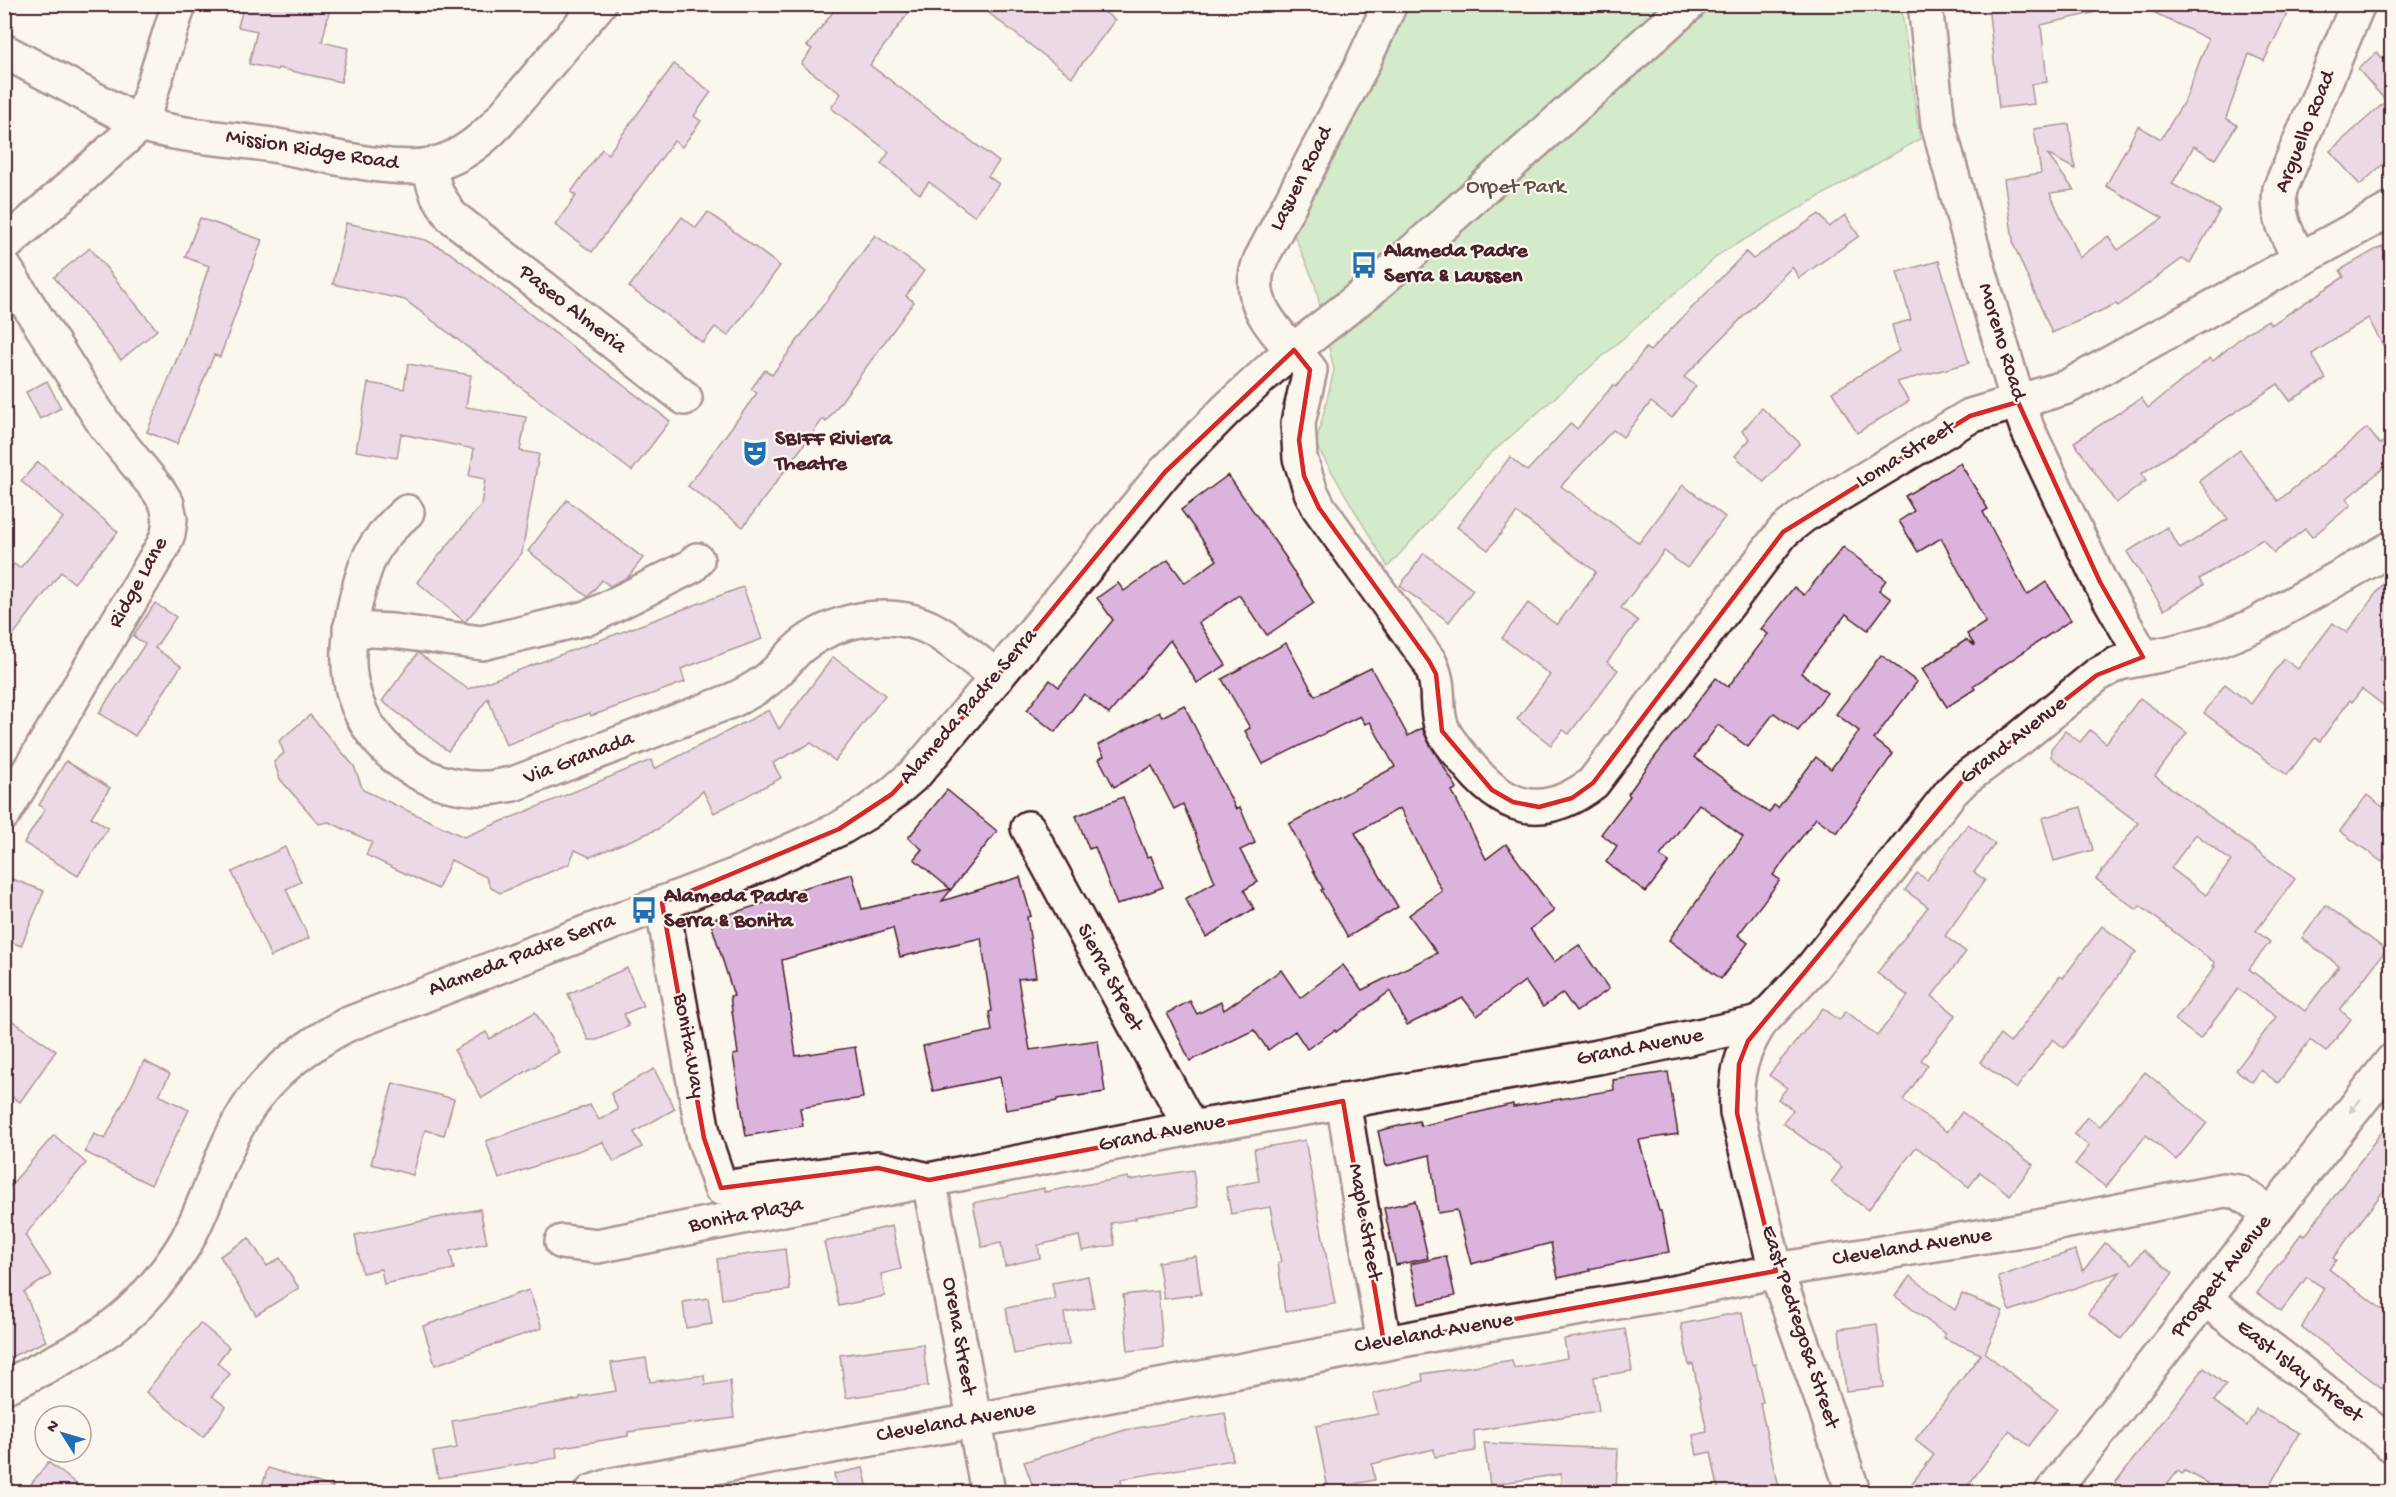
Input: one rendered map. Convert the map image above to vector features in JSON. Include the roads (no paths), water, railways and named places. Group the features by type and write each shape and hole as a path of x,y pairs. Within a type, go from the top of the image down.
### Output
{"street":[{"path":"4,246 141,124 179,4"},
{"path":"441,162 486,137 599,4"},
{"name":"Lasuen Road","path":"1294,350 1260,309 1255,295 1257,267 1360,69 1390,4"},
{"name":"Alameda Padre Serra","path":"4,1387 54,1363 100,1336 134,1310 152,1290 186,1242 221,1158 252,1101 274,1076 302,1051 346,1024 739,874 839,829 867,813 916,773 1165,472 1226,410 1294,350 1370,290 1689,4"},
{"name":"Moreno Road","path":"1924,4 1938,124 2018,402 2027,428 2100,582 2143,657"},
{"name":"Arguello Road","path":"2300,259 2280,219 2278,204 2280,189 2358,4"},
{"name":"Mission Ridge Road","path":"4,51 141,124 167,132 243,140 383,164 441,162"},
{"name":"Paseo Almeria","path":"441,162 461,201 458,222 685,398"},
{"name":"Loma Street","path":"1294,350 1310,370 1298,423 1300,458 1319,508 1429,661 1436,674 1438,718 1442,731 1491,790 1513,802 1539,807 1572,798 1593,783 1772,546 1794,523 1970,416 2067,387 2391,209"},
{"name":"Ridge Lane","path":"4,267 105,425 159,491 167,504 170,519 168,534 163,546 4,813"},
{"name":"Via Granada","path":"407,512 387,529 373,549 362,572 350,629 351,684 363,717 377,740 408,767 432,780 458,787 486,788 513,784 733,700 755,689 803,645 825,631 849,622 875,618 901,619 928,627 941,634 997,677"},
{"name":"Grand Avenue","path":"721,1188 878,1168 929,1180 1191,1128 1598,1057 1760,1023 1812,968 1929,819 1964,779 2019,739 2097,675 2120,663 2219,640 2251,627 2391,548"},
{"path":"350,629 393,631 482,643 590,617 648,590 692,566 697,560"},
{"name":"Sierra Street","path":"1028,828 1191,1128"},
{"name":"Bonita Way","path":"662,903 704,1138 721,1188"},
{"name":"East Pedregosa Street","path":"1760,1023 1748,1041 1739,1064 1735,1089 1736,1105 1776,1271 1853,1492"},
{"name":"Prospect Avenue","path":"2052,1492 2391,1060"},
{"name":"Maple Street","path":"1343,1101 1384,1343"},
{"name":"Bonita Plaza","path":"562,1242 597,1246 929,1180"},
{"name":"Orena Street","path":"929,1180 988,1492"},
{"name":"Cleveland Avenue","path":"592,1492 613,1485 973,1421 1384,1343 1678,1292 1776,1271 2028,1229 2224,1191 2239,1192 2271,1214"},
{"name":"East Islay Street","path":"2205,1299 2391,1445"}],"place":[{"name":"Alameda Padre Serra & Laussen","path":"1364,265"},
{"name":"SBIFF Riviera Theatre","path":"755,453"},
{"name":"Alameda Padre Serra & Bonita","path":"644,910"}],"park label":[{"name":"Orpet Park","path":"1516,188"}]}
